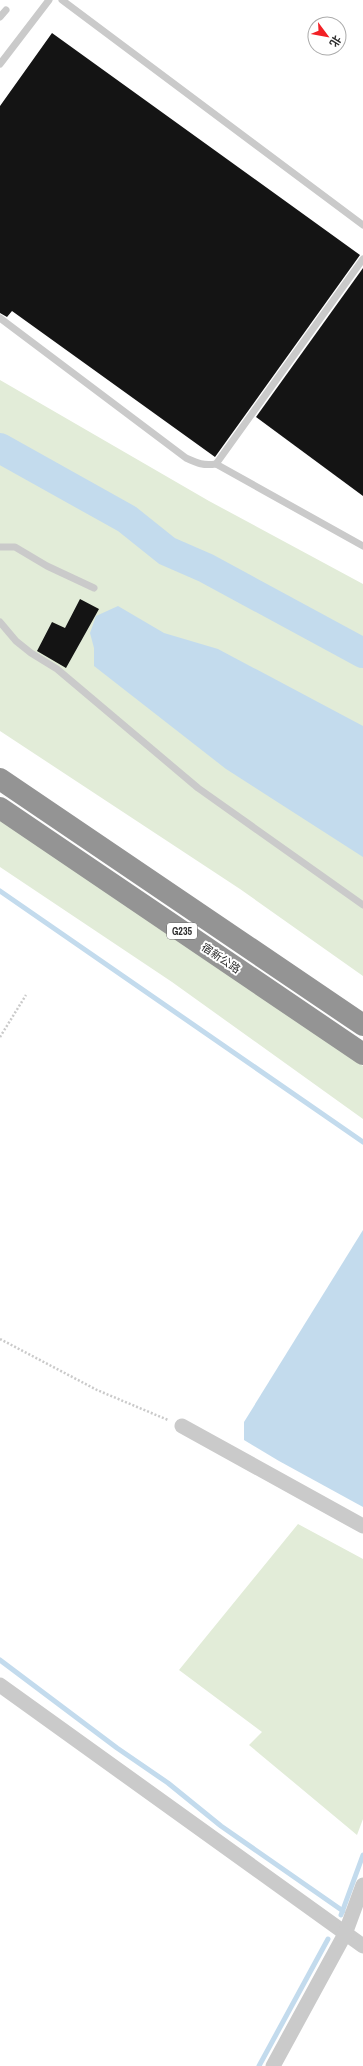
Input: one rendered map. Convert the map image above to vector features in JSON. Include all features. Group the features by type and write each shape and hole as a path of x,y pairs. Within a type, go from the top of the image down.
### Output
{"highway":[{"name":"G235","path":"0,779 363,1025"},
{"name":"宿新公路","path":"0,808 363,1054"}],"street":[{"path":"182,1426 363,1526"},
{"path":"0,1685 363,1946"},
{"path":"273,2066 345,1934 363,1885"}],"lane":[{"path":"0,64 50,0"},
{"path":"62,0 363,225"},
{"path":"0,17 6,10"},
{"path":"216,464 363,259"},
{"path":"0,318 186,458 198,464 216,464 363,546"},
{"path":"0,547 15,547 47,566 94,588"},
{"path":"0,622 16,642 57,669 198,788 363,905"}],"path":[{"path":"0,1037 26,995"},
{"path":"0,1339 97,1390 182,1426"}],"green space":[{"path":"0,380 209,501 363,584 363,976 240,889 0,731"},
{"path":"0,820 363,1066 363,1119 172,982 0,867"},
{"path":"298,1524 363,1559 363,1819 357,1835 249,1745 262,1732 179,1670"}],"water":[{"path":"118,606 164,633 218,649 363,726 363,857 226,769 94,666 94,648 90,633 96,616"},
{"path":"363,1230 363,1507 244,1440 244,1422"}],"building":[{"path":"52,33 360,255 215,457 12,311 7,317 0,313 0,106"},
{"path":"363,268 363,496 256,417"},
{"path":"80,599 99,609 66,668 37,651 52,622 65,628"}],"waterway":[{"path":"0,448 127,519 167,551 206,568 363,653"},
{"path":"0,891 363,1142"},
{"path":"0,1660 117,1748 168,1783 221,1826 343,1911"},
{"path":"341,1915 363,1855"},
{"path":"259,2066 328,1939"}]}
